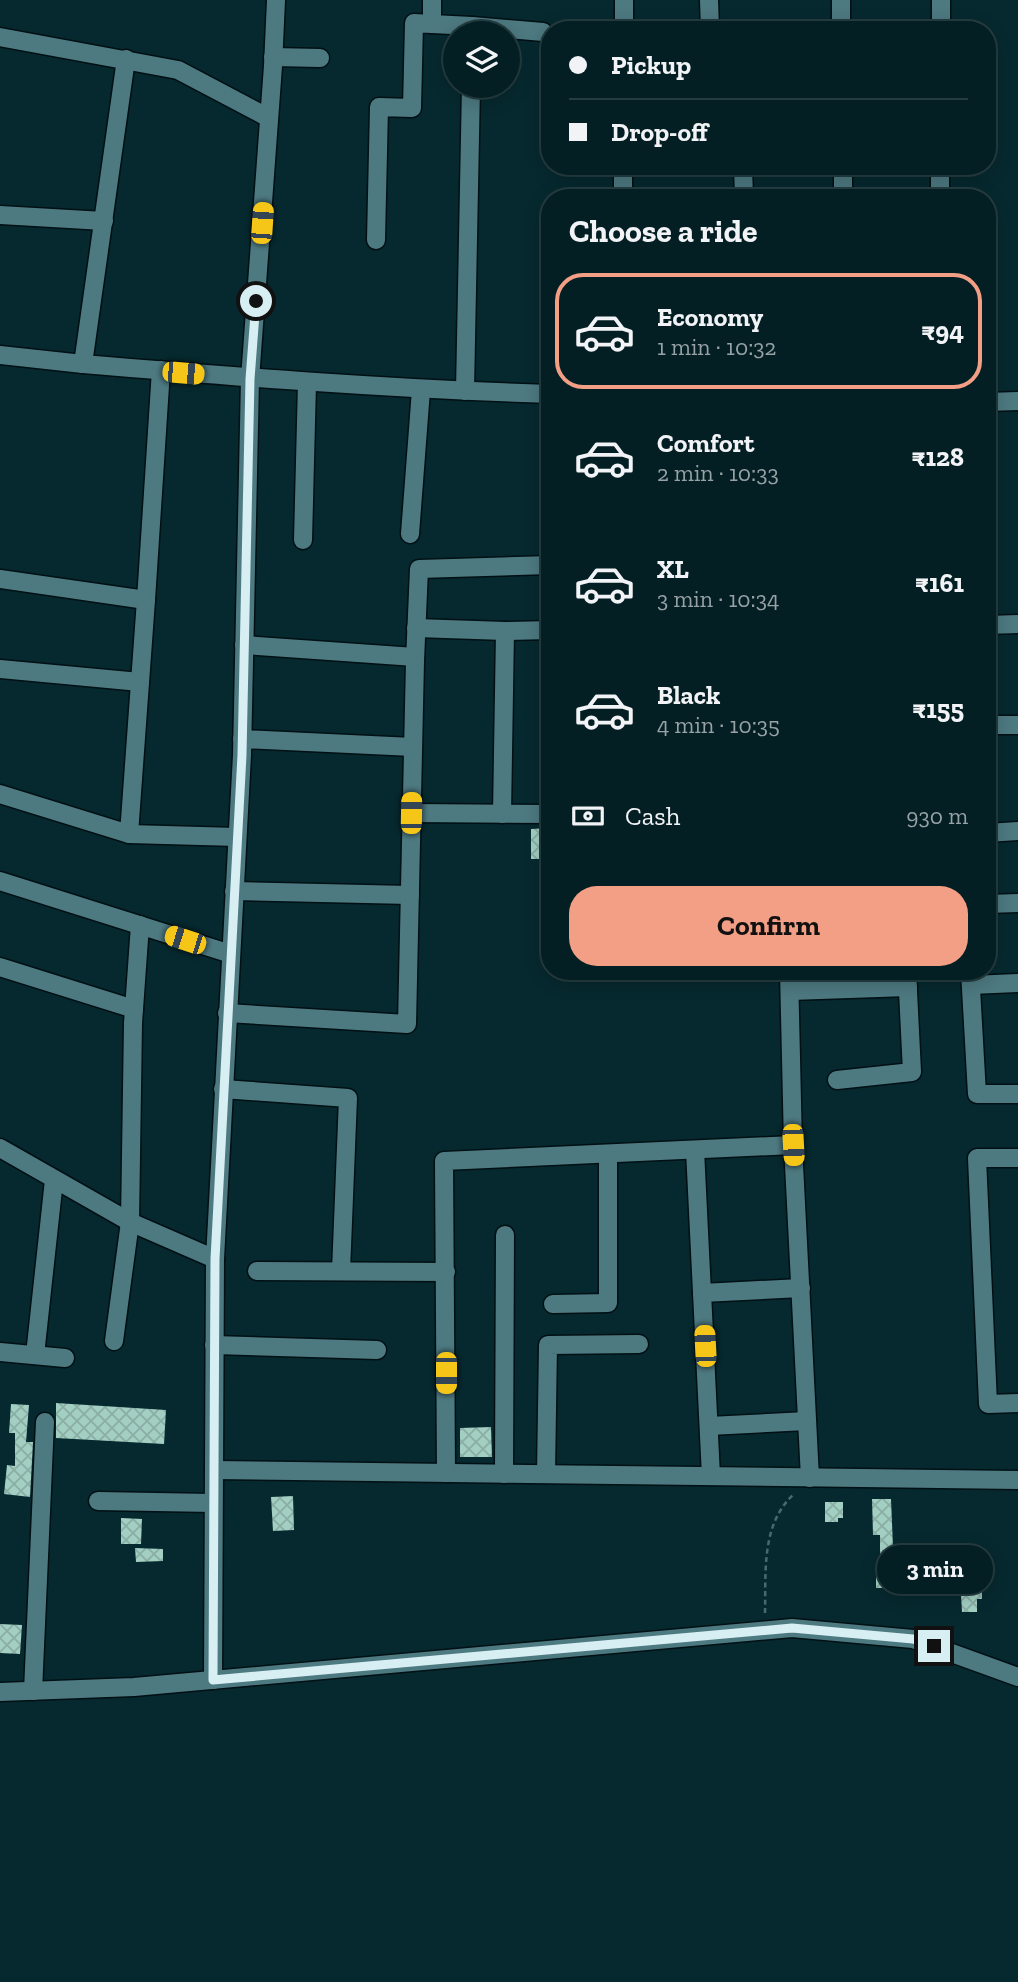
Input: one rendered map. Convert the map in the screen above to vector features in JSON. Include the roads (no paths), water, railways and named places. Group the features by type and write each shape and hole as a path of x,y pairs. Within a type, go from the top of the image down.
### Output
{"street":[{"path":"213,1680 215,1259 242,739 250,379 276,0"},
{"path":"432,0 432,24"},
{"path":"624,0 624,21"},
{"path":"709,0 710,21"},
{"path":"841,0 841,21"},
{"path":"941,0 941,21"},
{"path":"376,240 379,107 412,108 414,23 443,26"},
{"path":"520,31 541,32"},
{"path":"0,37 178,70 270,118"},
{"path":"274,57 320,58"},
{"path":"83,364 126,59"},
{"path":"465,391 471,98"},
{"path":"0,215 104,221"},
{"path":"0,355 250,379 421,390 541,394"},
{"path":"129,834 161,370"},
{"path":"303,540 307,383"},
{"path":"410,534 421,390"},
{"path":"996,402 1018,401"},
{"path":"227,1013 407,1024 419,569 541,565"},
{"path":"0,579 146,600"},
{"path":"996,625 1018,624"},
{"path":"416,628 541,630"},
{"path":"502,814 505,631"},
{"path":"244,645 415,657"},
{"path":"0,669 140,682"},
{"path":"996,725 1018,725"},
{"path":"242,739 413,747"},
{"path":"0,794 129,834 237,837"},
{"path":"411,813 541,814"},
{"path":"996,832 1018,831"},
{"path":"0,881 230,954"},
{"path":"234,891 410,895"},
{"path":"996,904 1018,903"},
{"path":"114,1341 130,1222 134,1009 140,925"},
{"path":"0,967 134,1009"},
{"path":"789,980 793,1145 810,1478"},
{"path":"790,990 897,980"},
{"path":"837,1080 912,1072 908,980"},
{"path":"970,980 977,1094 1018,1094"},
{"path":"989,980 1018,983"},
{"path":"223,1089 348,1098 341,1271"},
{"path":"446,1473 444,1161 793,1145"},
{"path":"0,1148 130,1222 215,1259"},
{"path":"695,1150 711,1476"},
{"path":"553,1304 608,1303 608,1154"},
{"path":"1018,1158 977,1158 988,1404 1018,1403"},
{"path":"35,1355 54,1180"},
{"path":"504,1474 505,1235"},
{"path":"257,1270 446,1272"},
{"path":"702,1293 801,1288"},
{"path":"546,1474 548,1345 639,1344"},
{"path":"214,1345 377,1350"},
{"path":"0,1352 65,1359"},
{"path":"709,1426 807,1421"},
{"path":"33,1691 45,1422"},
{"path":"214,1470 1018,1480"},
{"path":"97,1501 213,1503"},
{"path":"0,1692 134,1687 792,1628 913,1639 1018,1677"}]}
